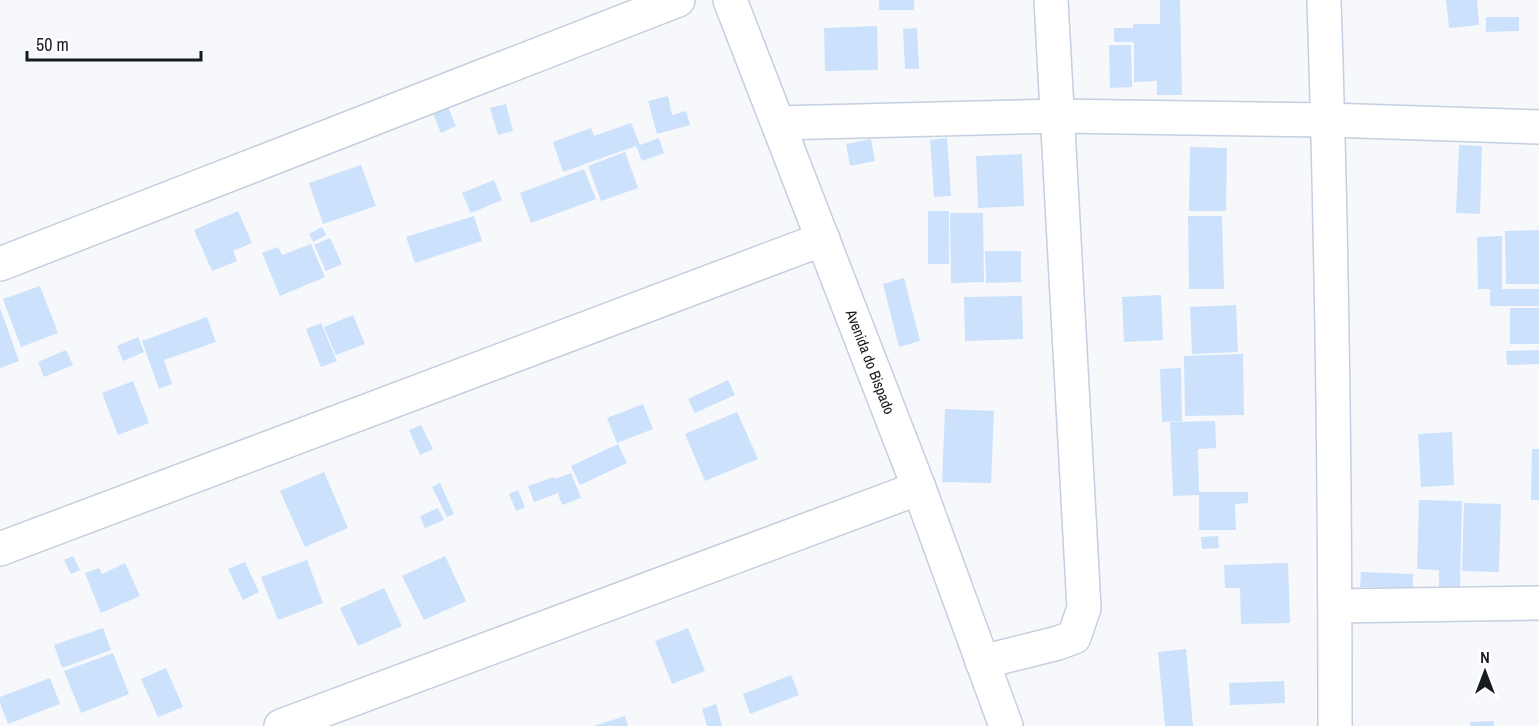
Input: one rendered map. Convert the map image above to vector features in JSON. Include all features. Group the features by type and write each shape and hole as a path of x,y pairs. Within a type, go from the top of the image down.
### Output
{"street":[{"path":"0,264 678,0"},
{"name":"Avenida do Bispado","path":"730,0 919,488 1006,726"},
{"path":"982,662 1074,637 1084,608 1051,0"},
{"path":"1324,0 1328,120 1335,726"},
{"path":"778,123 1058,116 1328,120 1539,127"},
{"path":"0,549 823,239"},
{"path":"281,726 919,488"},
{"path":"1335,606 1539,603"}],"building":[{"path":"879,0 914,0 914,10 879,10"},
{"path":"1160,0 1180,0 1182,95 1157,95 1157,81 1134,82 1134,42 1114,42 1114,28 1133,28 1133,24 1160,24"},
{"path":"1446,0 1477,0 1479,25 1449,28"},
{"path":"1486,17 1519,17 1519,31 1486,32"},
{"path":"877,26 878,70 825,71 824,28"},
{"path":"917,28 919,69 905,69 903,29"},
{"path":"1109,45 1131,45 1132,87 1110,88"},
{"path":"668,96 672,115 686,111 690,125 657,134 648,101"},
{"path":"506,104 513,131 498,135 490,108"},
{"path":"447,105 456,126 441,133 432,111"},
{"path":"631,123 640,145 659,138 664,153 642,161 636,146 563,172 553,142 591,128 594,136"},
{"path":"947,138 951,196 934,197 930,140"},
{"path":"871,139 875,161 850,166 846,144"},
{"path":"1459,145 1482,146 1480,214 1456,213"},
{"path":"1190,147 1227,148 1226,211 1189,211"},
{"path":"625,152 638,188 601,201 588,166"},
{"path":"1022,154 1024,206 978,208 976,156"},
{"path":"361,165 376,206 323,224 309,183"},
{"path":"584,169 596,199 531,223 520,193"},
{"path":"494,180 502,200 471,213 462,193"},
{"path":"238,211 252,243 233,251 237,261 212,271 194,230"},
{"path":"928,211 949,211 949,264 928,264"},
{"path":"950,213 983,213 984,282 951,283"},
{"path":"474,216 482,241 415,263 406,237"},
{"path":"1188,216 1222,216 1224,289 1189,289"},
{"path":"322,227 326,235 313,242 309,234"},
{"path":"1539,230 1539,284 1506,284 1505,231"},
{"path":"1502,236 1502,289 1539,289 1539,306 1490,306 1490,289 1478,289 1477,237"},
{"path":"330,238 342,264 326,271 314,245"},
{"path":"311,244 325,277 280,296 262,253 278,247 282,255"},
{"path":"985,251 1021,251 1021,282 986,283"},
{"path":"904,278 920,341 899,347 883,284"},
{"path":"40,286 58,333 21,347 3,299"},
{"path":"1161,295 1163,340 1124,342 1122,297"},
{"path":"1022,296 1023,339 965,341 964,297"},
{"path":"1236,305 1238,352 1192,354 1190,307"},
{"path":"0,308 19,361 0,368"},
{"path":"1510,308 1539,308 1539,344 1510,344"},
{"path":"353,315 365,344 336,355 324,327"},
{"path":"207,317 216,342 164,360 172,384 159,389 142,341"},
{"path":"321,323 337,361 321,367 306,329"},
{"path":"138,337 144,352 123,361 117,346"},
{"path":"66,350 73,365 44,377 38,362"},
{"path":"1539,350 1539,364 1507,365 1506,351"},
{"path":"1243,354 1244,415 1185,416 1184,356"},
{"path":"1181,368 1182,421 1162,422 1160,369"},
{"path":"728,380 735,395 695,413 688,399"},
{"path":"133,381 149,423 118,435 102,393"},
{"path":"643,404 653,429 617,443 607,418"},
{"path":"945,409 994,411 991,483 942,482"},
{"path":"737,412 758,459 705,481 685,434"},
{"path":"1215,421 1216,448 1198,449 1199,492 1248,492 1248,503 1235,504 1236,530 1199,530 1199,495 1173,496 1170,422"},
{"path":"421,425 433,449 420,455 409,430"},
{"path":"1452,432 1454,485 1421,487 1418,434"},
{"path":"618,444 627,463 580,485 571,466"},
{"path":"1532,449 1539,449 1539,500 1531,500"},
{"path":"324,472 348,528 305,547 280,491"},
{"path":"571,473 581,498 562,505 558,493 534,502 528,486"},
{"path":"440,483 454,514 447,517 432,487"},
{"path":"518,490 525,507 516,511 509,494"},
{"path":"1419,500 1462,501 1460,588 1439,588 1439,570 1417,569"},
{"path":"1464,503 1501,504 1499,572 1462,571"},
{"path":"438,508 444,520 425,528 420,516"},
{"path":"1218,536 1219,548 1202,549 1201,537"},
{"path":"73,556 80,570 71,574 64,560"},
{"path":"445,556 466,601 424,620 402,576"},
{"path":"307,560 323,603 278,620 261,577"},
{"path":"245,562 259,592 243,600 228,569"},
{"path":"125,563 140,596 101,613 85,573 99,568 102,574"},
{"path":"1288,563 1290,623 1241,624 1240,588 1225,588 1224,565"},
{"path":"1361,572 1413,574 1413,588 1360,587"},
{"path":"384,588 402,626 358,646 340,608"},
{"path":"103,628 111,650 62,668 54,645"},
{"path":"688,628 705,671 672,684 655,641"},
{"path":"1186,649 1193,726 1165,726 1158,652"},
{"path":"113,653 129,694 81,713 64,671"},
{"path":"166,668 183,707 158,717 141,679"},
{"path":"791,675 799,695 750,714 743,694"},
{"path":"50,678 60,704 8,724 0,697"},
{"path":"1284,681 1285,703 1230,705 1229,683"},
{"path":"716,704 722,726 707,726 702,709"},
{"path":"625,716 628,726 594,726"},
{"path":"1494,721 1494,726 1470,726 1470,722"}]}
